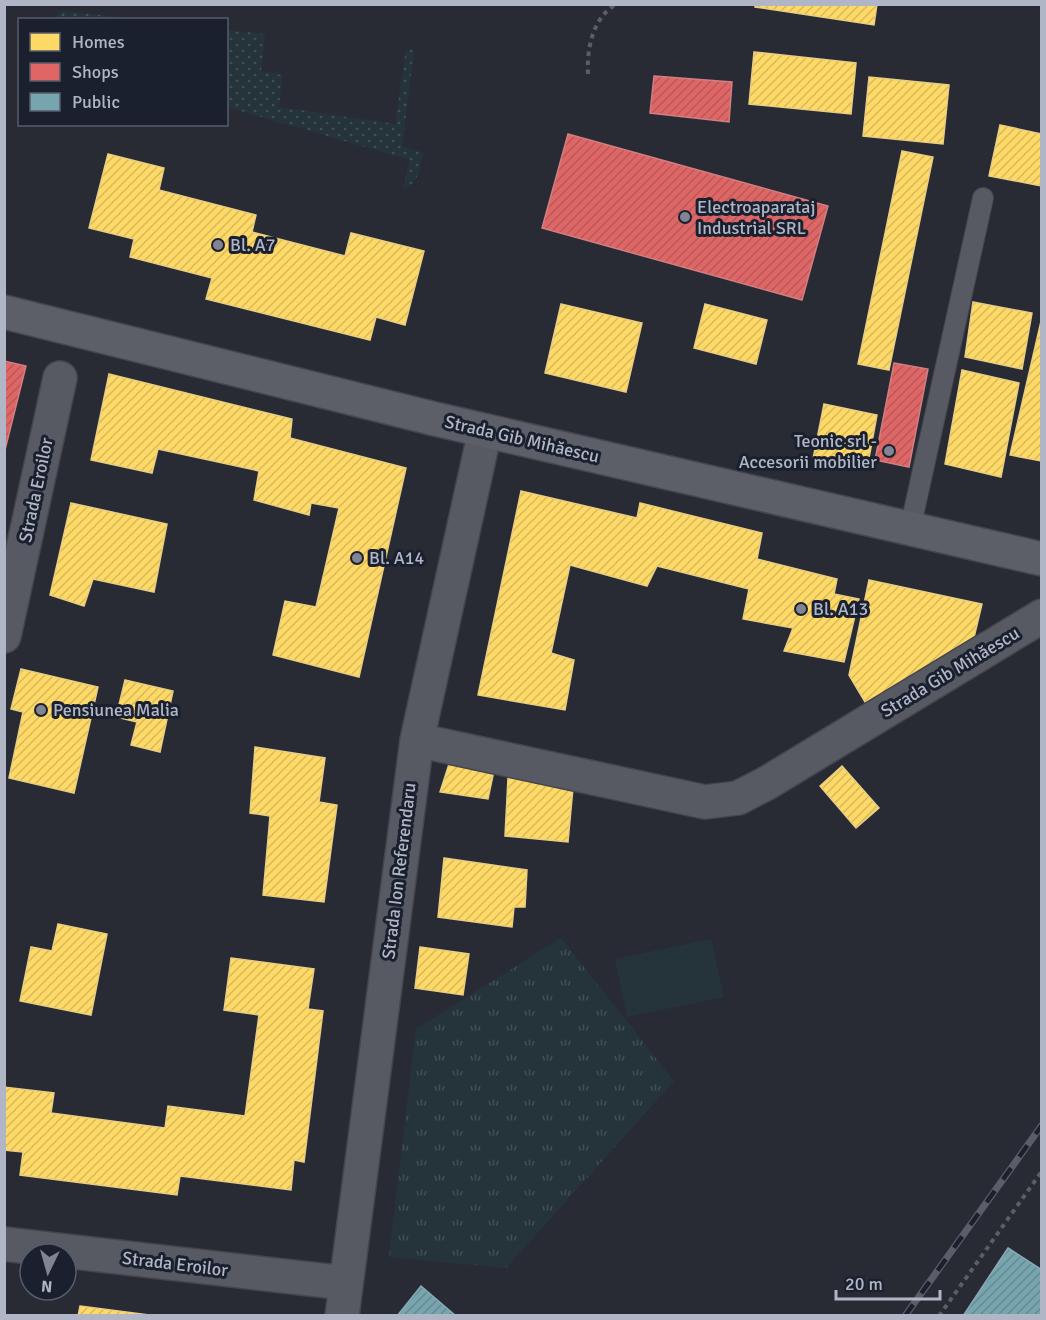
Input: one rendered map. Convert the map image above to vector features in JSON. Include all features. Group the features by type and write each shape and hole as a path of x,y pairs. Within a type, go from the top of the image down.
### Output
{"main road":[{"name":"Strada Gib Mihăescu","path":"4,312 485,431 910,530 1041,558"}],"street":[{"name":"Strada Eroilor","path":"4,636 60,378"},
{"name":"Strada Ion Referendaru","path":"342,1316 417,740 485,431"},
{"name":"Strada Gib Mihăescu","path":"417,740 705,802 738,798 767,783 1041,616"},
{"name":"Strada Eroilor","path":"4,1244 345,1283"}],"lane":[{"path":"910,530 983,198"}],"path":[{"path":"588,74 587,59 592,38 601,17 615,4"},
{"path":"939,1316 1041,1171"}],"green space":[{"path":"63,11 129,18 53,18"},
{"path":"228,30 265,34 261,71 282,75 279,107 395,124 406,49 414,50 402,146 423,153 416,179 403,188 410,160 228,107"},
{"path":"561,938 674,1081 506,1268 389,1257 416,1029"},
{"path":"711,939 724,997 627,1017 615,959"}],"building: Homes":[{"path":"755,4 877,4 874,25 755,7"},
{"path":"754,52 856,63 851,114 749,104"},
{"path":"869,77 949,85 943,144 863,136"},
{"path":"1000,125 1042,134 1042,186 989,176"},
{"path":"902,151 933,157 889,370 858,364"},
{"name":"Bl. A7","path":"108,154 164,168 159,190 256,215 252,232 345,256 351,233 424,251 405,325 376,317 370,340 206,299 212,278 130,257 134,239 89,228"},
{"path":"973,302 1032,313 1022,369 965,357"},
{"path":"561,304 642,323 626,392 545,373"},
{"path":"705,304 767,320 756,364 694,348"},
{"path":"1042,317 1042,461 1010,455"},
{"path":"962,370 1019,383 1001,477 945,464"},
{"name":"Bl. A14","path":"109,374 292,419 290,438 406,468 359,677 273,655 285,601 316,607 339,508 311,503 309,515 254,500 259,471 158,449 152,473 91,460"},
{"path":"824,404 877,415 867,469 813,459"},
{"name":"Bl. A13","path":"521,491 637,518 640,503 762,533 757,559 837,579 834,594 859,599 844,662 784,651 793,628 743,619 749,589 657,566 647,586 570,565 551,653 574,660 565,710 478,695"},
{"path":"71,503 167,524 154,592 93,579 84,606 50,595"},
{"path":"869,580 982,604 972,646 868,707 849,675"},
{"path":"21,669 98,687 74,793 9,778 23,712 11,709"},
{"path":"125,680 173,691 160,752 131,745 137,722 116,717"},
{"path":"255,747 325,758 319,802 337,805 324,902 263,895 270,816 250,813"},
{"path":"451,758 495,766 488,799 440,792"},
{"path":"842,766 879,808 856,828 820,786"},
{"path":"508,778 573,788 568,842 505,836"},
{"path":"444,858 527,870 525,907 514,907 512,927 438,917"},
{"path":"58,924 107,934 91,1015 20,1001 31,947 52,951"},
{"path":"420,947 469,954 463,995 415,988"},
{"path":"231,958 314,969 308,1009 323,1011 304,1162 294,1160 291,1190 180,1176 177,1195 20,1175 23,1152 4,1150 4,1087 54,1093 51,1113 165,1128 168,1106 245,1116 259,1015 224,1010"},
{"path":"80,1306 157,1316 78,1316"}],"building: Shops":[{"path":"654,76 732,82 729,122 650,113"},
{"path":"568,134 828,206 802,300 542,228"},
{"path":"4,361 26,366 5,450 4,450"},
{"path":"894,363 928,369 909,467 875,460"}],"building: Public":[{"path":"1008,1248 1042,1270 1042,1316 963,1316"},
{"path":"421,1286 456,1316 397,1316"}],"railway":[{"path":"905,1316 1042,1125"}],"place":[{"name":"Electroaparataj Industrial SRL","path":"685,217"},
{"name":"Bl. A7","path":"218,245"},
{"name":"Teonic srl - Accesorii mobilier","path":"889,451"},
{"name":"Bl. A14","path":"357,558"},
{"name":"Bl. A13","path":"801,609"},
{"name":"Pensiunea Malia","path":"41,710"}]}
